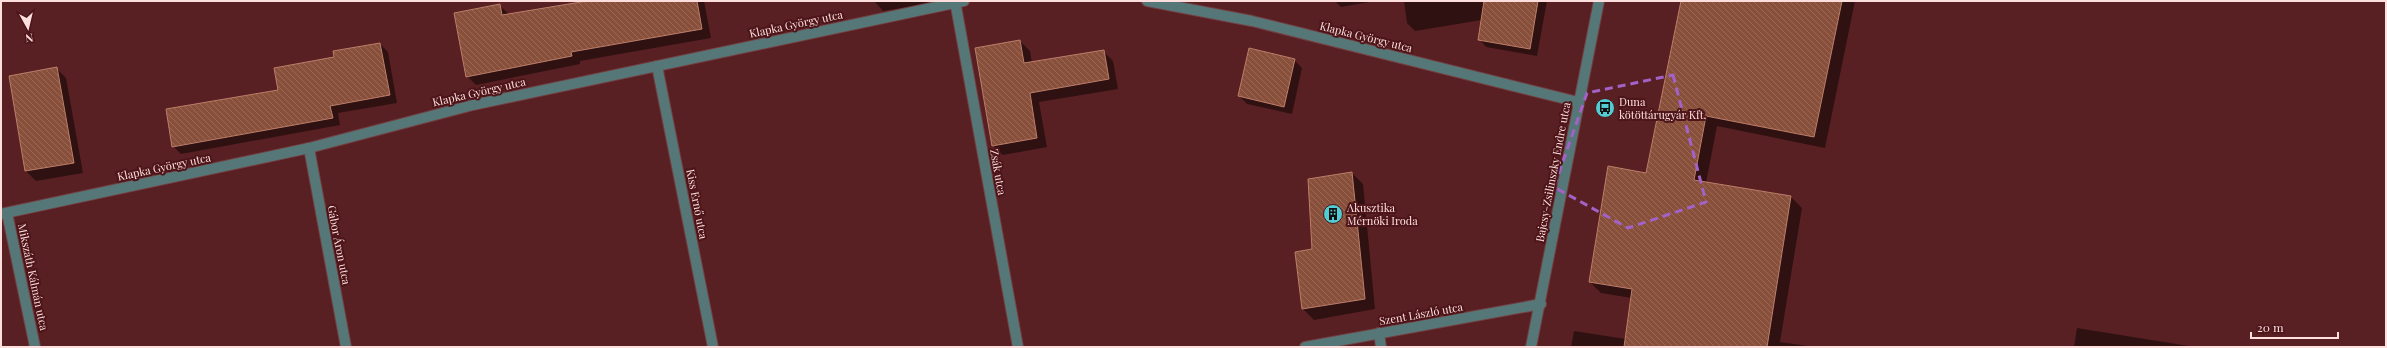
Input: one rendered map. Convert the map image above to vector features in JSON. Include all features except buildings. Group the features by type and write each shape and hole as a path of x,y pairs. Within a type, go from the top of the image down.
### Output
{"street":[{"name":"Klapka György utca","path":"4,213 309,148 473,105 958,1"},
{"name":"Zsák utca","path":"958,1 1018,347"},
{"name":"Klapka György utca","path":"1147,1 1252,21 1578,102"},
{"name":"Bajcsy-Zsilinszky Endre utca","path":"1532,347 1578,102 1599,1"},
{"name":"Kiss Ernő utca","path":"657,66 713,347"},
{"name":"Gábor Áron utca","path":"309,148 346,347"},
{"name":"Mikszáth Kálmán utca","path":"4,213 35,347"},
{"name":"Szent László utca","path":"1305,347 1540,304"},
{"path":"1379,333 1381,347"}],"highlighted area":[{"path":"1673,75 1706,202 1628,228 1554,187 1587,93"}],"place":[{"name":"Duna kötöttárugyár Kft.","path":"1605,108"},
{"name":"Akusztika Mérnöki Iroda","path":"1333,214"}]}
